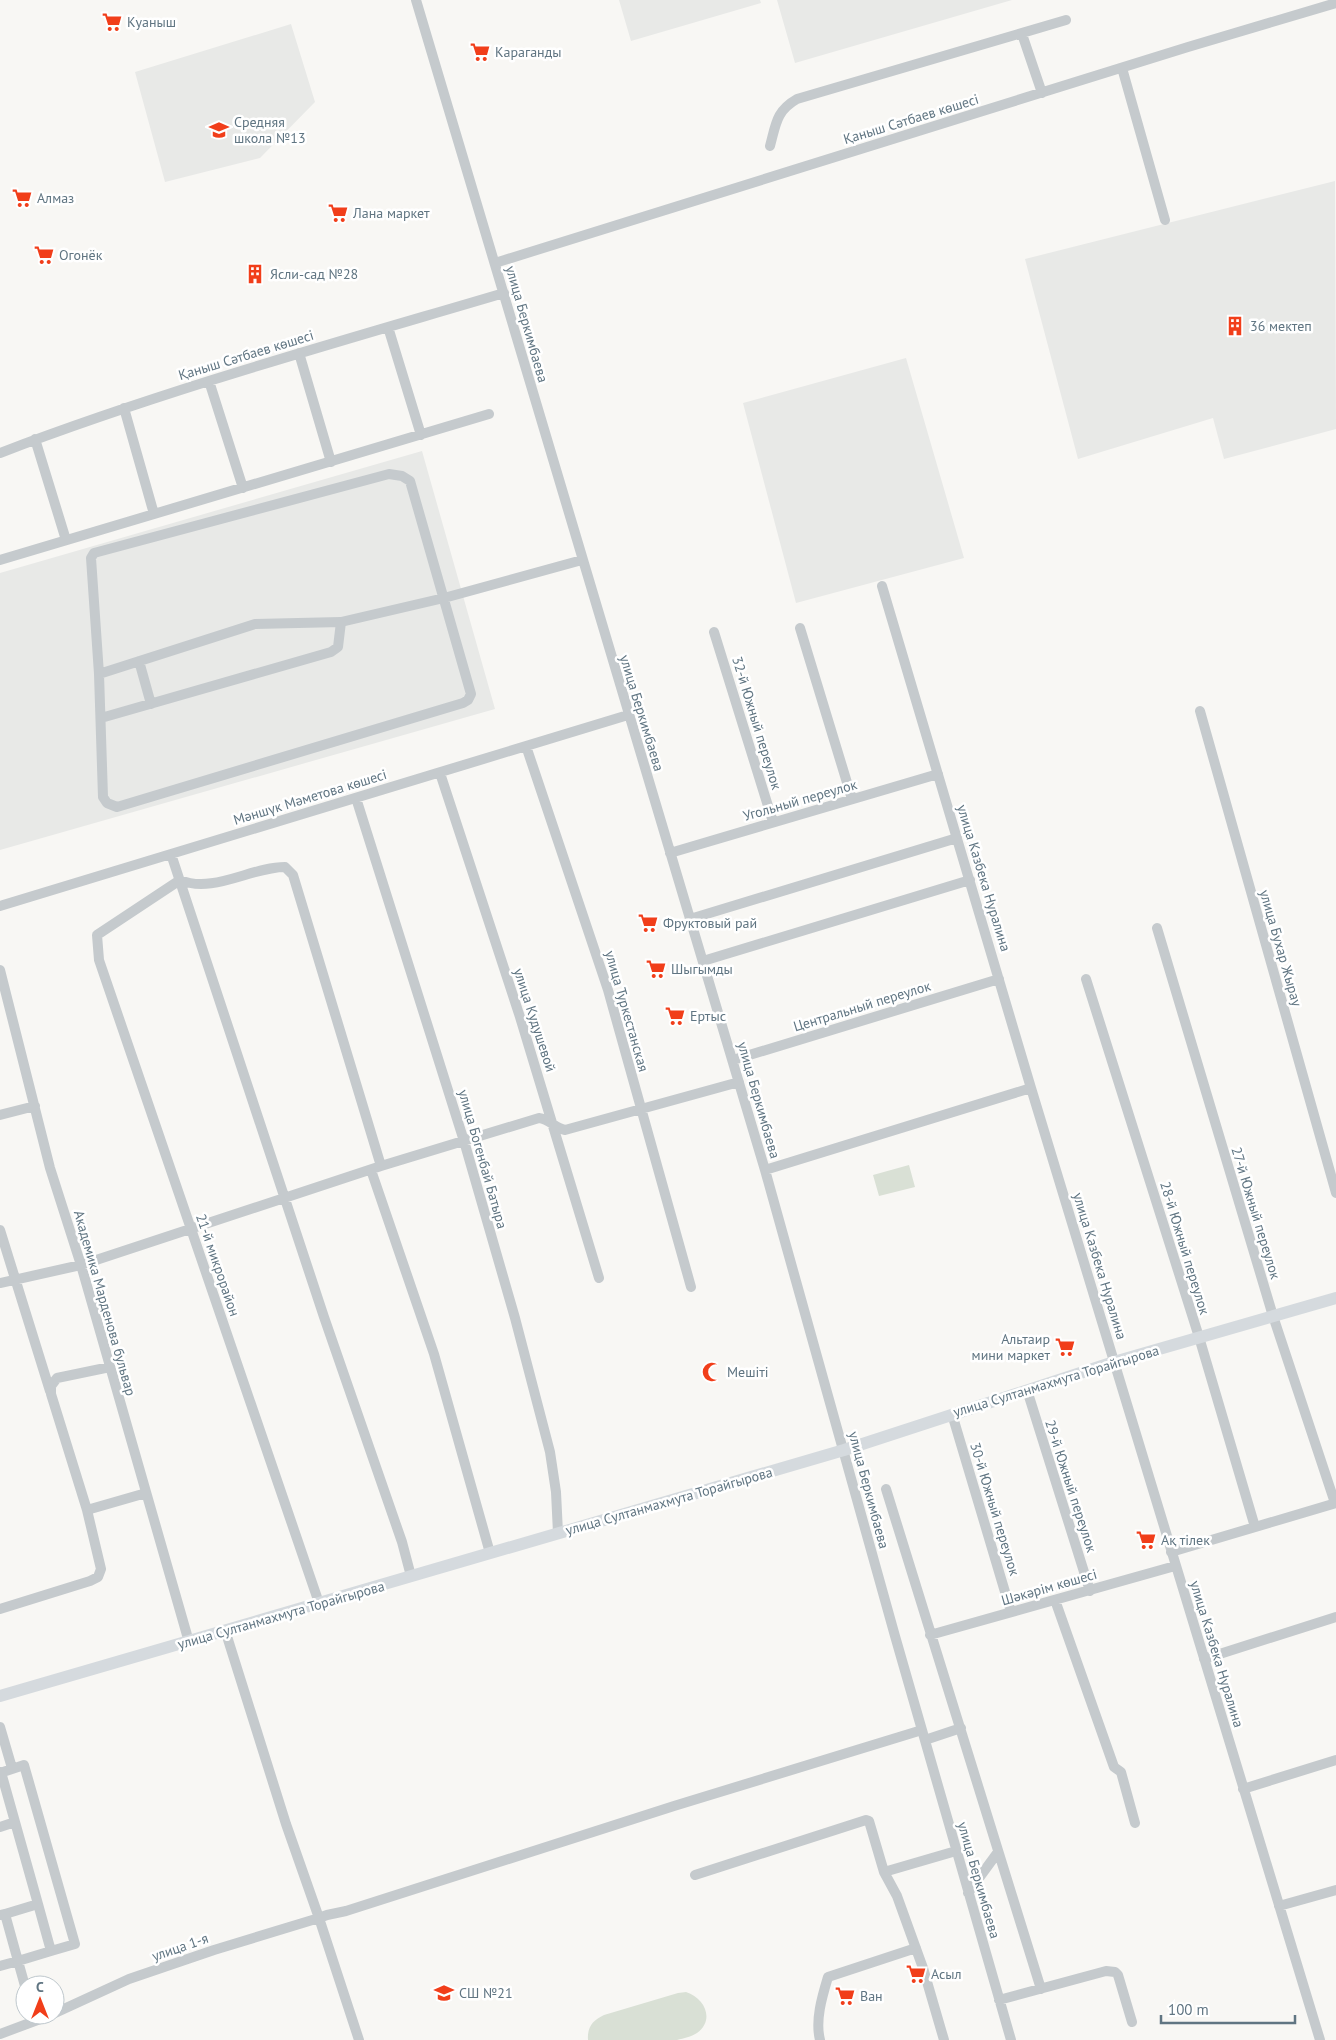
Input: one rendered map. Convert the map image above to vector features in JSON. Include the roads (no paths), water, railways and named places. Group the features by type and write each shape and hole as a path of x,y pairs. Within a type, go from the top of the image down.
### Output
{"main road":[{"name":"улица Султанмахмута Торайгырова","path":"0,1696 844,1450 1114,1362 1336,1298"}],"street":[{"name":"улица Беркимбаева","path":"416,0 628,715 733,1060 1011,2040"},
{"name":"Қаныш Сәтбаев көшесі","path":"495,262 1336,3"},
{"path":"770,146 779,114 786,105 797,98 1066,20"},
{"path":"1022,34 1042,93"},
{"path":"1122,68 1165,220"},
{"name":"Қаныш Сәтбаев көшесі","path":"0,453 124,408 209,381 504,293"},
{"path":"388,327 420,435"},
{"path":"299,353 332,462"},
{"path":"209,381 243,488"},
{"path":"124,408 154,514"},
{"path":"0,560 489,414"},
{"path":"35,439 66,540"},
{"path":"389,474 402,476 410,481 444,598 470,694 468,700 463,704 117,806 106,803 103,797 99,674 91,558 94,552 389,474"},
{"path":"99,674 255,624 341,622 444,598 582,560"},
{"name":"улица Казбека Нуралина","path":"882,586 1031,1088 1320,2040"},
{"path":"100,718 331,652 338,647 341,622"},
{"path":"800,628 852,799"},
{"name":"32-й Южный переулок","path":"714,632 773,822"},
{"path":"139,661 151,704"},
{"name":"улица Бухар Жырау","path":"1200,711 1336,1193"},
{"name":"Мәншүк Мәметова көшесі","path":"0,906 628,715"},
{"name":"улица Туркестанская","path":"526,746 608,990 691,1287"},
{"name":"улица Кудушевой","path":"440,773 520,1017 599,1278"},
{"name":"Угольный переулок","path":"670,852 938,774"},
{"name":"улица Богенбай Батыра","path":"356,798 464,1141 514,1318 550,1452 556,1492 558,1533"},
{"path":"690,919 957,838"},
{"path":"171,854 284,1198 402,1542 411,1576"},
{"path":"180,880 191,885 229,880 272,867 285,867 293,875 381,1166"},
{"name":"21-й микрорайон","path":"180,880 97,935 99,960 319,1603"},
{"path":"703,961 970,880"},
{"name":"27-й Южный переулок","path":"1157,928 1273,1316 1336,1503"},
{"name":"Академика Марденова бульвар","path":"0,970 50,1168 81,1265 189,1642"},
{"name":"Центральный переулок","path":"733,1060 999,979"},
{"name":"28-й Южный переулок","path":"1086,979 1199,1337 1255,1527"},
{"path":"0,1283 81,1265 381,1166 539,1118 548,1121 554,1127 566,1130 739,1082"},
{"path":"765,1170 1031,1088"},
{"path":"0,1116 34,1106"},
{"path":"371,1170 434,1354 490,1553"},
{"path":"0,1230 87,1510 101,1568 98,1576 90,1581 0,1610"},
{"path":"51,1394 51,1386 57,1378 110,1366"},
{"name":"29-й Южный переулок","path":"1027,1390 1090,1591"},
{"name":"30-й Южный переулок","path":"952,1414 1011,1612"},
{"path":"886,1489 1040,1989"},
{"path":"87,1510 146,1493"},
{"path":"1171,1552 1336,1503"},
{"name":"Шәкәрім көшесі","path":"930,1635 1175,1566"},
{"path":"1055,1600 1114,1768 1121,1772 1135,1823"},
{"path":"1204,1659 1336,1617"},
{"path":"226,1630 283,1814 319,1918 357,2039"},
{"path":"0,1727 12,1768"},
{"name":"улица 1-я","path":"65,2008 129,1979 214,1950 327,1915 346,1911 674,1806 923,1735 961,1728"},
{"path":"1243,1789 1336,1760"},
{"path":"0,1966 51,1952 75,1944 24,1765 0,1772 51,1952"},
{"path":"695,1875 866,1820 871,1825 884,1872 897,1896 916,1948 944,2040"},
{"path":"0,1827 15,1822"},
{"path":"884,1872 956,1850"},
{"path":"968,1893 998,1852"},
{"path":"1279,1906 1336,1890"},
{"path":"22,1975 2,1914 38,1904"},
{"path":"820,2040 820,2008 828,1977 916,1948"},
{"path":"999,2000 1112,1971 1118,1975 1132,2022"},
{"path":"0,2034 19,2025"}],"place":[{"name":"Куаныш","path":"112,22"},
{"name":"Караганды","path":"480,52"},
{"name":"Средняя школа №13","path":"219,130"},
{"name":"Алмаз","path":"22,198"},
{"name":"Лана маркет","path":"338,213"},
{"name":"Огонёк","path":"44,255"},
{"name":"Ясли-сад №28","path":"255,274"},
{"name":"36 мектеп","path":"1235,326"},
{"name":"Фруктовый рай","path":"648,923"},
{"name":"Шыгымды","path":"656,969"},
{"name":"Ертыс","path":"675,1016"},
{"name":"Альтаир мини маркет","path":"1065,1347"},
{"name":"Мешіті","path":"712,1372"},
{"name":"Ақ тілек","path":"1146,1540"},
{"name":"Асыл","path":"916,1974"},
{"name":"СШ №21","path":"444,1993"},
{"name":"Ван","path":"845,1996"}]}
